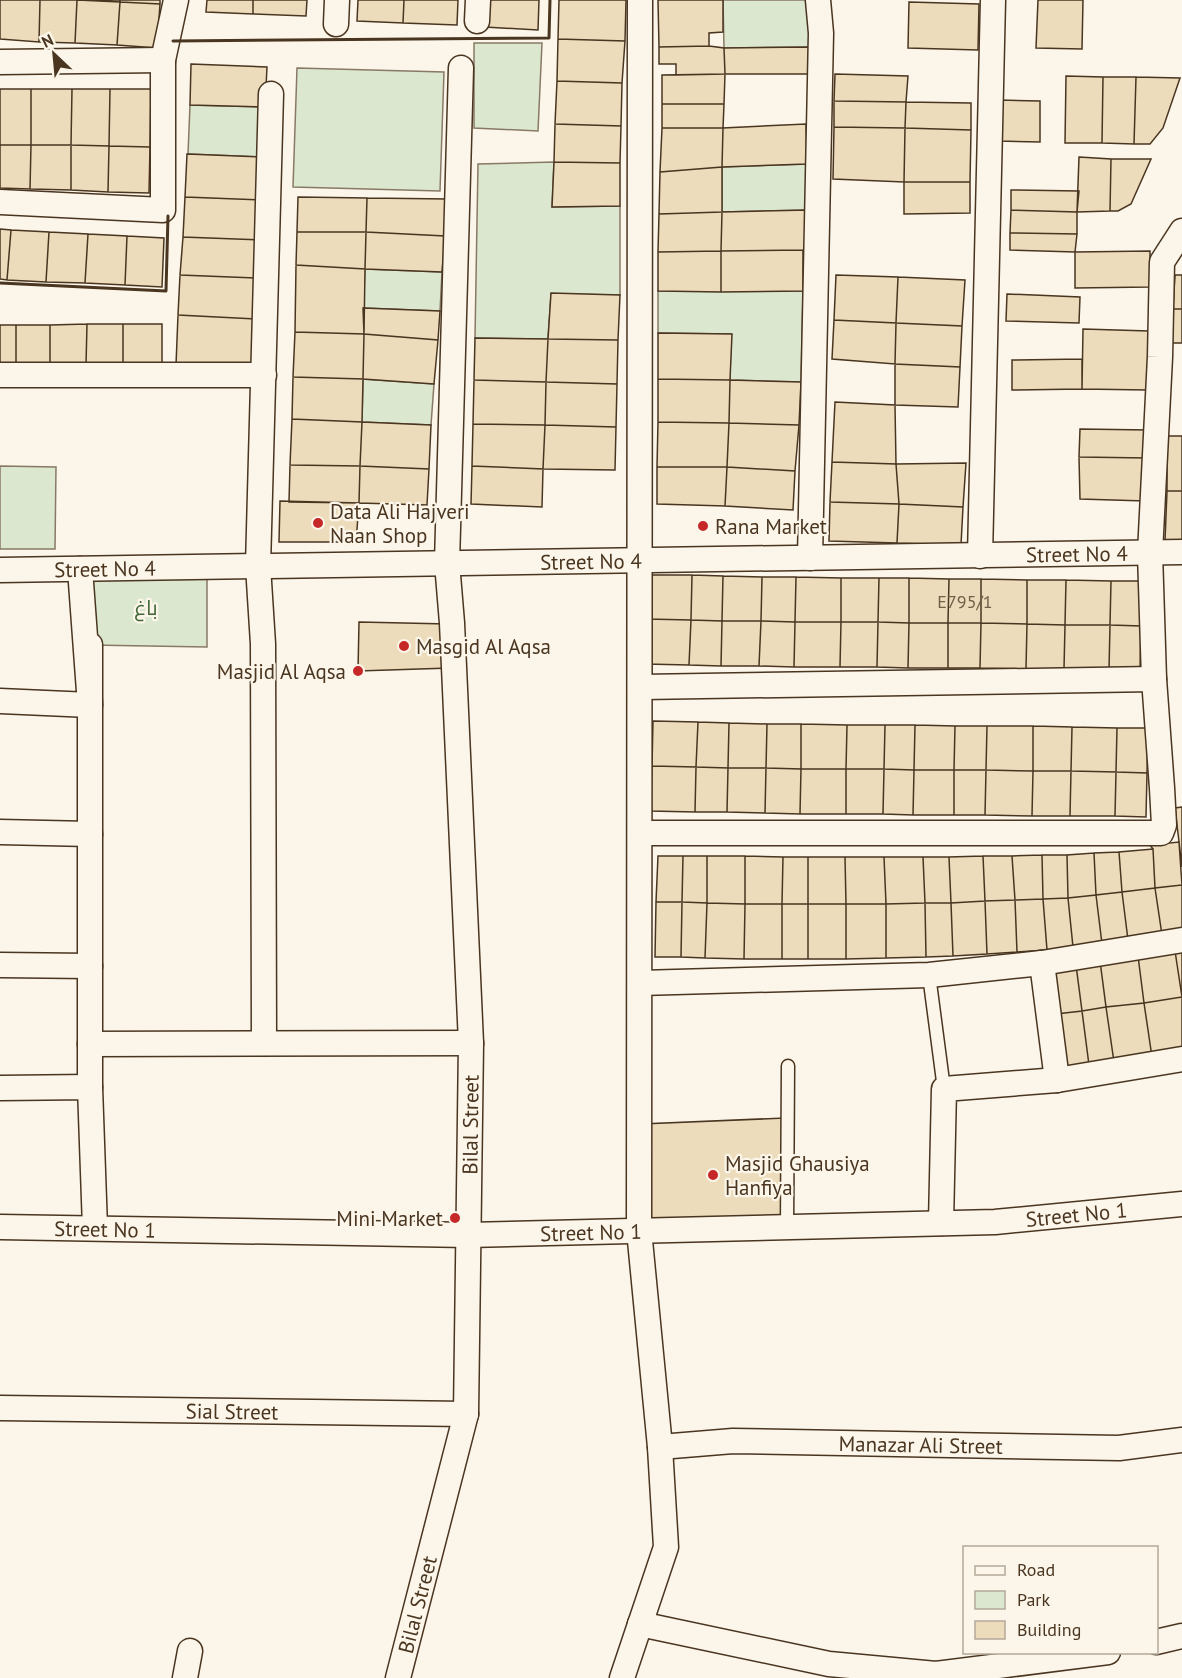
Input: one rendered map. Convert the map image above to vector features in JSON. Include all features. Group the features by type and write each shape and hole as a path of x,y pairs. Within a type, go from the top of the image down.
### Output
{"street":[{"path":"0,202 163,210 163,60 176,0"},
{"path":"336,24 337,0"},
{"path":"622,1678 666,1547 660,1447 639,1230 642,687 639,561 640,0"},
{"path":"810,558 821,45 819,0"},
{"path":"980,556 993,0"},
{"path":"0,62 163,60"},
{"name":"Bilal Street","path":"398,1678 466,1414 471,1043 452,623 447,563 461,68"},
{"path":"264,1043 263,644 258,566 272,94"},
{"path":"641,833 1149,835 1161,833 1172,788 1154,679 1150,553 1160,357 1162,262 1182,231"},
{"path":"0,375 264,375"},
{"name":"Street No 4","path":"0,570 1182,552"},
{"path":"80,569 90,705"},
{"path":"90,645 90,1087 95,1228"},
{"path":"642,687 1154,679"},
{"path":"0,701 90,705"},
{"path":"0,832 90,834"},
{"path":"640,983 929,975 1042,963 1182,940"},
{"path":"1042,963 1057,1080"},
{"path":"0,964 90,966"},
{"path":"90,1044 471,1043"},
{"path":"941,1223 944,1089 1057,1080 1182,1059"},
{"path":"0,1088 90,1087"},
{"name":"Street No 1","path":"0,1227 468,1234 995,1222 1182,1204"},
{"name":"Sial Street","path":"0,1408 466,1414"},
{"name":"Manazar Ali Street","path":"660,1447 733,1441 1119,1448 1182,1440"},
{"path":"640,1624 829,1664 936,1674 1100,1654"},
{"path":"1158,1642 1182,1636"},
{"path":"185,1678 190,1651"}],"lane":[{"path":"929,975 944,1089"},
{"path":"787,1227 789,1066"}],"green space":[{"path":"723,0 810,0 810,47 724,48"},
{"path":"474,43 542,43 538,131 474,128"},
{"path":"297,68 444,72 440,191 293,187"},
{"path":"190,105 265,107 263,157 188,154"},
{"path":"554,162 552,207 620,206 620,295 551,294 548,339 475,338 478,164"},
{"path":"807,164 809,210 722,212 722,167"},
{"path":"365,269 442,272 440,311 363,308"},
{"path":"658,291 803,291 801,382 730,380 731,334 658,333"},
{"path":"363,379 434,384 431,425 362,422"},
{"path":"0,466 56,467 55,549 0,549"},
{"name":"باغ","path":"207,567 207,647 90,645 80,569"}],"building":[{"path":"0,0 40,0 39,42 0,39"},
{"path":"40,0 77,0 75,43 39,42"},
{"path":"77,0 120,2 117,45 75,43"},
{"path":"80,0 120,0 120,2"},
{"path":"120,0 160,0 160,4 120,2"},
{"path":"207,0 253,0 253,14 206,12"},
{"path":"253,0 307,0 306,16 253,14"},
{"path":"358,0 404,0 403,23 357,21"},
{"path":"404,0 458,0 457,25 403,23"},
{"path":"486,0 539,0 538,30 485,27"},
{"path":"559,0 626,0 625,41 558,39"},
{"path":"658,0 723,0 723,32 709,33 709,46 659,47"},
{"path":"1038,0 1083,0 1082,49 1036,48"},
{"path":"120,2 160,4 157,48 117,45"},
{"path":"909,2 979,4 978,50 908,48"},
{"path":"558,39 625,41 622,83 557,81"},
{"path":"659,47 724,48 725,74 676,75 676,64 659,64"},
{"path":"810,47 810,74 725,74 724,48"},
{"path":"191,64 267,67 265,107 190,105"},
{"path":"725,74 724,104 662,104 662,75"},
{"path":"835,74 908,76 906,102 834,101"},
{"path":"1066,76 1103,77 1102,143 1065,143"},
{"path":"1103,77 1136,77 1134,144 1102,143"},
{"path":"1136,77 1180,78 1163,128 1150,144 1134,144"},
{"path":"557,81 622,83 621,126 555,124"},
{"path":"0,89 31,89 31,145 0,145"},
{"path":"31,89 72,89 71,145 31,145"},
{"path":"72,89 110,89 109,146 71,145"},
{"path":"110,89 151,89 150,147 109,146"},
{"path":"999,100 1040,101 1040,142 998,141"},
{"path":"834,101 906,102 905,128 834,127"},
{"path":"906,102 971,103 971,130 905,128"},
{"path":"662,104 724,104 723,128 662,128"},
{"path":"555,124 621,126 620,163 554,162"},
{"path":"806,124 807,164 722,167 723,128"},
{"path":"834,127 905,128 904,182 833,179"},
{"path":"662,128 723,128 722,167 660,172"},
{"path":"905,128 971,130 970,182 904,182"},
{"path":"0,145 31,145 30,189 0,188"},
{"path":"31,145 71,145 71,190 30,189"},
{"path":"71,145 109,146 108,192 71,190"},
{"path":"109,146 150,147 149,193 108,192"},
{"path":"187,154 263,157 261,200 185,197"},
{"path":"1079,157 1111,159 1110,211 1077,212"},
{"path":"1111,159 1151,159 1131,204 1118,211 1110,211"},
{"path":"554,162 620,163 620,206 552,207"},
{"path":"722,167 722,212 659,214 660,172"},
{"path":"904,182 970,182 970,213 904,214"},
{"path":"1011,190 1079,191 1077,212 1011,210"},
{"path":"185,197 261,200 260,240 183,237"},
{"path":"298,197 367,198 366,232 297,232"},
{"path":"367,198 448,199 445,236 366,232"},
{"path":"809,210 810,247 803,250 721,251 722,212"},
{"path":"1011,210 1077,212 1077,234 1010,233"},
{"path":"722,212 721,251 658,252 659,214"},
{"path":"0,229 11,230 7,280 0,279"},
{"path":"11,230 49,232 46,282 7,280"},
{"path":"49,232 88,234 85,283 46,282"},
{"path":"297,232 366,232 365,269 296,265"},
{"path":"366,232 445,236 442,272 365,269"},
{"path":"1010,233 1077,234 1075,252 1010,250"},
{"path":"88,234 127,236 125,285 85,283"},
{"path":"127,236 164,238 162,287 125,285"},
{"path":"183,237 260,240 259,278 180,275"},
{"path":"803,250 803,291 721,292 721,251"},
{"path":"721,251 721,292 658,291 658,252"},
{"path":"1150,251 1150,287 1075,288 1075,252"},
{"path":"296,265 365,269 364,334 295,332"},
{"path":"180,275 259,278 257,319 178,315"},
{"path":"836,275 898,277 896,323 834,320"},
{"path":"1175,275 1182,275 1182,309 1173,309"},
{"path":"898,277 965,280 962,326 896,323"},
{"path":"551,293 620,295 618,340 548,339"},
{"path":"1007,294 1080,297 1079,323 1006,321"},
{"path":"363,308 440,311 438,340 364,334"},
{"path":"1173,309 1182,309 1182,343 1172,343"},
{"path":"178,315 257,319 255,368 176,365"},
{"path":"834,320 896,323 895,364 832,359"},
{"path":"896,323 962,326 960,367 895,364"},
{"path":"87,324 86,365 50,365 50,325"},
{"path":"87,324 123,324 123,365 86,365"},
{"path":"123,324 162,324 162,365 123,365"},
{"path":"0,325 16,325 16,365 0,365"},
{"path":"16,325 50,325 50,365 16,365"},
{"path":"1083,329 1149,331 1147,390 1082,389"},
{"path":"295,332 364,334 363,379 293,377"},
{"path":"658,333 732,334 730,380 658,379"},
{"path":"364,334 438,340 434,384 363,379"},
{"path":"475,338 548,339 546,382 474,380"},
{"path":"548,339 618,340 617,384 546,382"},
{"path":"1082,359 1082,389 1012,390 1012,360"},
{"path":"895,364 960,367 958,407 895,405"},
{"path":"293,377 363,379 362,422 292,419"},
{"path":"658,379 730,380 729,423 658,422"},
{"path":"474,380 546,382 545,425 473,424"},
{"path":"730,380 801,382 799,425 729,423"},
{"path":"546,382 617,384 616,427 545,425"},
{"path":"835,402 895,405 896,464 832,462"},
{"path":"292,419 362,422 360,466 290,465"},
{"path":"362,422 431,425 429,469 360,466"},
{"path":"658,422 729,423 727,467 657,467"},
{"path":"729,423 799,425 795,471 727,467"},
{"path":"473,424 545,425 543,469 472,466"},
{"path":"545,425 616,427 615,470 543,469"},
{"path":"1080,429 1148,430 1147,458 1079,457"},
{"path":"1167,436 1182,436 1182,491 1167,491"},
{"path":"1079,457 1147,458 1145,501 1080,499"},
{"path":"832,462 896,464 899,504 830,502"},
{"path":"966,463 963,507 899,504 896,464"},
{"path":"290,465 360,466 359,503 289,502"},
{"path":"360,466 429,469 427,505 359,503"},
{"path":"472,466 543,469 542,507 471,504"},
{"path":"657,467 727,467 725,506 657,504"},
{"path":"727,467 795,471 793,510 725,506"},
{"path":"1167,491 1182,491 1182,541 1165,541"},
{"name":"Data Ali Hajveri Naan Shop","path":"280,501 359,503 356,542 279,542"},
{"path":"830,502 899,504 897,543 829,541"},
{"path":"899,504 963,507 961,545 897,543"},
{"path":"647,575 692,575 691,620 646,619"},
{"path":"692,575 723,576 722,621 691,620"},
{"path":"723,576 762,577 761,621 722,621"},
{"path":"762,577 796,577 795,622 761,621"},
{"path":"796,577 841,578 841,622 795,622"},
{"path":"841,578 879,578 878,622 841,622"},
{"path":"879,578 909,578 909,623 878,622"},
{"path":"909,578 949,579 948,623 909,623"},
{"path":"949,579 981,579 981,623 948,623"},
{"path":"981,579 1027,580 1027,624 981,623"},
{"path":"1027,580 1066,580 1065,625 1027,624"},
{"path":"1066,580 1111,581 1110,625 1065,625"},
{"path":"1111,581 1142,581 1141,626 1110,625"},
{"path":"646,619 691,620 689,665 645,664"},
{"path":"691,620 722,621 721,666 689,665"},
{"path":"722,621 761,621 759,666 721,666"},
{"path":"761,621 795,622 794,667 759,666"},
{"name":"Masgid Al Aqsa","path":"359,622 448,624 450,668 358,671"},
{"path":"795,622 841,622 840,667 794,667"},
{"path":"841,622 878,622 877,667 840,667"},
{"path":"878,622 909,623 908,668 877,667"},
{"path":"909,623 948,623 948,668 908,668"},
{"path":"948,623 981,623 980,668 948,668"},
{"path":"981,623 1027,624 1026,669 980,668"},
{"path":"1027,624 1065,625 1064,669 1026,669"},
{"path":"1065,625 1110,625 1109,670 1064,669"},
{"path":"1110,625 1141,626 1140,670 1109,670"},
{"path":"653,721 698,722 696,767 652,766"},
{"path":"698,722 729,723 728,768 696,767"},
{"path":"729,723 767,724 766,768 728,768"},
{"path":"767,724 801,724 801,769 766,768"},
{"path":"801,724 847,725 846,769 801,769"},
{"path":"847,725 885,725 884,769 846,769"},
{"path":"885,725 915,725 914,770 884,769"},
{"path":"915,725 955,726 954,770 914,770"},
{"path":"955,726 987,726 986,770 954,770"},
{"path":"987,726 1033,726 1033,771 986,770"},
{"path":"1033,726 1072,727 1071,771 1033,771"},
{"path":"1072,727 1117,728 1116,772 1071,771"},
{"path":"1117,728 1148,728 1147,773 1116,772"},
{"path":"652,766 696,767 695,812 650,811"},
{"path":"696,767 728,768 727,812 695,812"},
{"path":"728,768 766,768 765,813 727,812"},
{"path":"766,768 801,769 800,814 765,813"},
{"path":"801,769 846,769 846,814 800,814"},
{"path":"846,769 884,769 883,814 846,814"},
{"path":"884,769 914,770 913,815 883,814"},
{"path":"914,770 954,770 954,815 913,815"},
{"path":"954,770 986,770 985,815 954,815"},
{"path":"986,770 1033,771 1032,816 985,815"},
{"path":"1033,771 1071,771 1070,816 1032,816"},
{"path":"1071,771 1116,772 1115,816 1070,816"},
{"path":"1116,772 1147,773 1146,817 1115,816"},
{"path":"1182,807 1182,867 1175,808"},
{"path":"1179,842 1182,885 1155,888 1153,849 1150,845"},
{"path":"1153,849 1155,888 1122,892 1119,852"},
{"path":"1119,852 1122,892 1096,895 1094,853"},
{"path":"1094,853 1096,895 1068,898 1067,855"},
{"path":"1042,855 1043,899 1015,900 1012,856"},
{"path":"1042,855 1067,855 1068,898 1043,899"},
{"path":"658,856 683,856 682,902 656,902"},
{"path":"683,856 707,856 707,903 682,902"},
{"path":"707,856 745,856 745,904 707,903"},
{"path":"745,856 783,857 782,904 745,904"},
{"path":"983,856 985,901 951,903 949,857"},
{"path":"983,856 1012,856 1015,900 985,901"},
{"path":"783,857 808,857 808,904 782,904"},
{"path":"808,857 845,857 846,904 808,904"},
{"path":"845,857 884,857 886,904 846,904"},
{"path":"884,857 923,857 925,903 886,904"},
{"path":"923,857 949,857 951,903 925,903"},
{"path":"1182,885 1182,932 1162,935 1155,888"},
{"path":"1155,888 1162,935 1128,940 1122,892"},
{"path":"1122,892 1128,940 1102,944 1096,895"},
{"path":"1096,895 1102,944 1073,947 1068,898"},
{"path":"1068,898 1073,947 1047,950 1043,899"},
{"path":"1043,899 1047,950 1017,952 1015,900"},
{"path":"1015,900 1017,952 987,954 985,901"},
{"path":"985,901 987,954 953,956 951,903"},
{"path":"656,902 682,902 681,957 655,957"},
{"path":"682,902 707,903 705,958 681,957"},
{"path":"707,903 745,904 744,959 705,958"},
{"path":"925,903 951,903 953,956 926,957"},
{"path":"925,903 926,957 886,958 886,904"},
{"path":"745,904 782,904 782,959 744,959"},
{"path":"782,904 808,904 808,959 782,959"},
{"path":"808,904 846,904 846,959 808,959"},
{"path":"846,904 886,904 886,958 846,959"},
{"path":"1182,950 1182,997 1175,951"},
{"path":"1175,951 1182,997 1144,1003 1138,956"},
{"path":"1138,956 1144,1003 1106,1007 1100,961"},
{"path":"1100,961 1106,1007 1082,1011 1076,965"},
{"path":"1076,965 1082,1011 1056,1014 1051,968"},
{"path":"1182,997 1182,1053 1152,1057 1144,1003"},
{"path":"1144,1003 1152,1057 1114,1062 1106,1007"},
{"path":"1106,1007 1114,1062 1089,1065 1082,1011"},
{"path":"1082,1011 1089,1065 1063,1068 1056,1014"},
{"name":"Masjid Ghausiya Hanfiya","path":"785,1118 785,1225 641,1229 641,1124"}],"wall":[{"path":"173,41 549,38 550,0"},
{"path":"0,283 166,291 168,216"}],"place":[{"name":"Data Ali Hajveri Naan Shop","path":"318,523"},
{"name":"Rana Market","path":"703,526"},
{"name":"Masgid Al Aqsa","path":"404,646"},
{"name":"Masjid Al Aqsa","path":"358,671"},
{"name":"Masjid Ghausiya Hanfiya","path":"713,1175"},
{"name":"Mini Market","path":"455,1218"}]}
